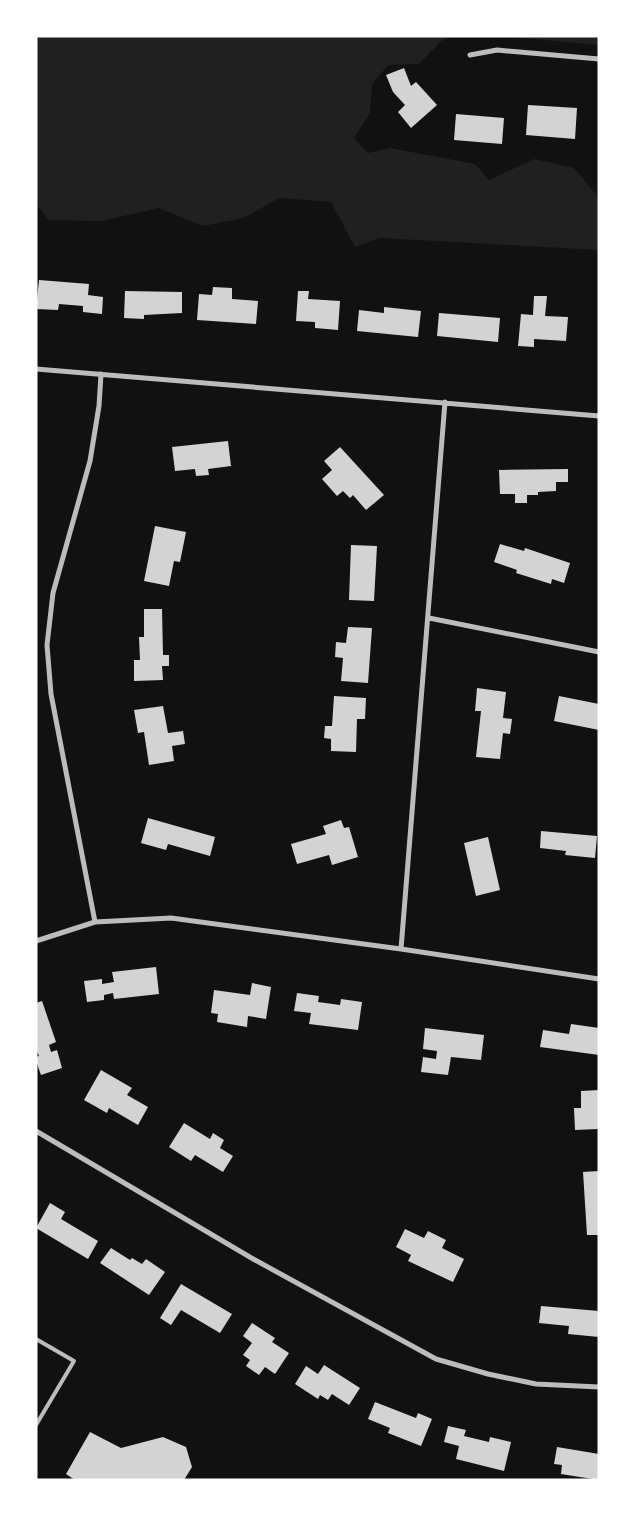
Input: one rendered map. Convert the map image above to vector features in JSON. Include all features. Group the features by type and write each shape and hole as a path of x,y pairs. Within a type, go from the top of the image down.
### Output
{"street":[{"path":"470,55 498,50 599,59"},
{"path":"36,369 599,416"},
{"path":"95,922 51,694 47,644 53,593 90,461 99,406 101,374"},
{"path":"401,949 445,402"},
{"path":"429,618 599,652"},
{"path":"36,941 95,922 171,918 401,949 599,979"},
{"path":"36,1131 255,1260 436,1359 488,1374 536,1384 599,1387"}],"lane":[{"path":"36,1339 74,1361 36,1425"}],"shaded area":[{"path":"36,36 451,36 441,41 419,64 388,65 372,84 370,113 354,138 368,153 390,148 475,164 489,180 534,159 574,168 599,198 599,250 380,238 355,247 331,202 279,198 244,218 203,226 159,208 101,221 49,220 36,204"},
{"path":"508,36 599,36 599,45 511,37"}],"building":[{"path":"404,68 411,86 416,82 437,105 411,128 398,112 405,105 393,92 386,75"},
{"path":"528,105 577,108 575,139 526,135"},
{"path":"456,114 504,118 502,144 454,140"},
{"path":"39,280 89,284 88,295 103,297 102,314 83,312 83,306 59,304 58,310 36,309"},
{"path":"213,287 232,288 232,299 258,301 256,324 197,320 199,294 212,295"},
{"path":"125,291 182,292 182,313 144,315 144,319 124,318"},
{"path":"298,291 309,291 308,299 340,301 338,330 315,328 315,322 296,321"},
{"path":"534,296 547,296 545,316 568,317 566,341 534,339 534,347 518,346 521,314 533,315"},
{"path":"384,307 421,311 418,337 357,331 359,310 384,313"},
{"path":"439,313 500,318 498,342 437,336"},
{"path":"228,441 231,466 208,469 209,475 196,476 195,469 175,471 172,447"},
{"path":"340,447 384,495 366,510 353,495 350,498 343,491 337,496 322,479 332,470 324,461"},
{"path":"568,469 568,482 556,482 556,491 538,492 538,495 527,495 527,503 515,503 515,494 500,494 499,470"},
{"path":"155,526 186,532 180,562 174,561 169,586 144,581"},
{"path":"500,544 524,551 525,548 570,563 564,583 552,579 551,584 516,573 517,570 494,562"},
{"path":"351,545 377,546 374,601 349,600"},
{"path":"144,609 162,609 163,655 169,655 169,666 162,666 163,680 134,681 134,660 140,660 139,637 144,637"},
{"path":"348,627 372,628 368,683 341,681 343,658 335,657 336,642 346,643"},
{"path":"477,688 506,692 503,718 512,719 510,734 503,733 500,759 476,757 481,711 475,711"},
{"path":"334,696 366,698 365,719 357,719 356,752 331,751 331,739 324,738 325,726 332,726"},
{"path":"559,696 599,704 599,730 554,721"},
{"path":"163,706 168,733 183,731 185,744 172,746 174,761 149,765 144,732 138,733 134,710"},
{"path":"148,818 215,837 210,856 168,844 166,850 141,843"},
{"path":"341,820 344,828 349,827 358,857 332,865 329,855 297,864 291,844 326,834 323,826"},
{"path":"541,831 597,836 595,858 565,855 566,851 540,848"},
{"path":"488,837 500,890 476,896 464,843"},
{"path":"156,967 159,994 114,999 113,993 104,995 104,1000 87,1002 84,981 102,979 102,984 114,982 112,972"},
{"path":"252,983 271,987 266,1019 248,1016 247,1027 217,1022 218,1014 211,1013 214,990 250,995"},
{"path":"297,993 319,996 318,1002 340,1005 341,999 362,1002 358,1030 309,1024 311,1013 294,1011"},
{"path":"42,1001 56,1042 49,1045 51,1052 57,1050 62,1068 41,1075 36,1061 36,1057 39,1056 36,1049 36,1003"},
{"path":"571,1024 599,1028 599,1055 540,1047 543,1030 569,1034"},
{"path":"425,1028 484,1035 481,1060 451,1057 448,1075 421,1072 423,1057 436,1059 437,1051 423,1049"},
{"path":"101,1070 132,1088 127,1095 148,1107 138,1125 109,1108 107,1113 84,1100"},
{"path":"599,1090 598,1129 575,1130 574,1108 581,1108 581,1091"},
{"path":"184,1123 210,1139 213,1133 224,1140 220,1148 233,1156 223,1172 195,1155 191,1161 169,1147"},
{"path":"599,1171 599,1235 587,1235 583,1172"},
{"path":"50,1203 65,1212 61,1219 98,1241 88,1259 36,1228"},
{"path":"405,1229 424,1238 428,1231 446,1240 442,1248 464,1259 453,1282 408,1261 411,1255 396,1247"},
{"path":"111,1248 130,1260 132,1258 142,1264 146,1259 165,1272 149,1295 100,1263"},
{"path":"181,1284 232,1314 220,1333 181,1310 171,1325 160,1318"},
{"path":"541,1306 599,1311 599,1337 568,1334 569,1326 539,1323"},
{"path":"252,1323 275,1338 272,1342 289,1353 275,1374 265,1367 259,1375 246,1366 250,1360 243,1355 252,1343 243,1336"},
{"path":"324,1365 360,1388 349,1405 332,1394 328,1400 320,1395 318,1399 295,1384 306,1366 318,1374"},
{"path":"375,1402 416,1418 418,1413 432,1419 421,1446 388,1433 390,1428 368,1419"},
{"path":"448,1426 466,1430 464,1436 489,1442 490,1437 511,1442 504,1471 456,1459 459,1446 444,1442"},
{"path":"90,1432 121,1448 163,1437 186,1447 192,1467 184,1480 75,1480 66,1474"},
{"path":"557,1447 599,1454 599,1480 561,1474 562,1465 554,1464"}]}
